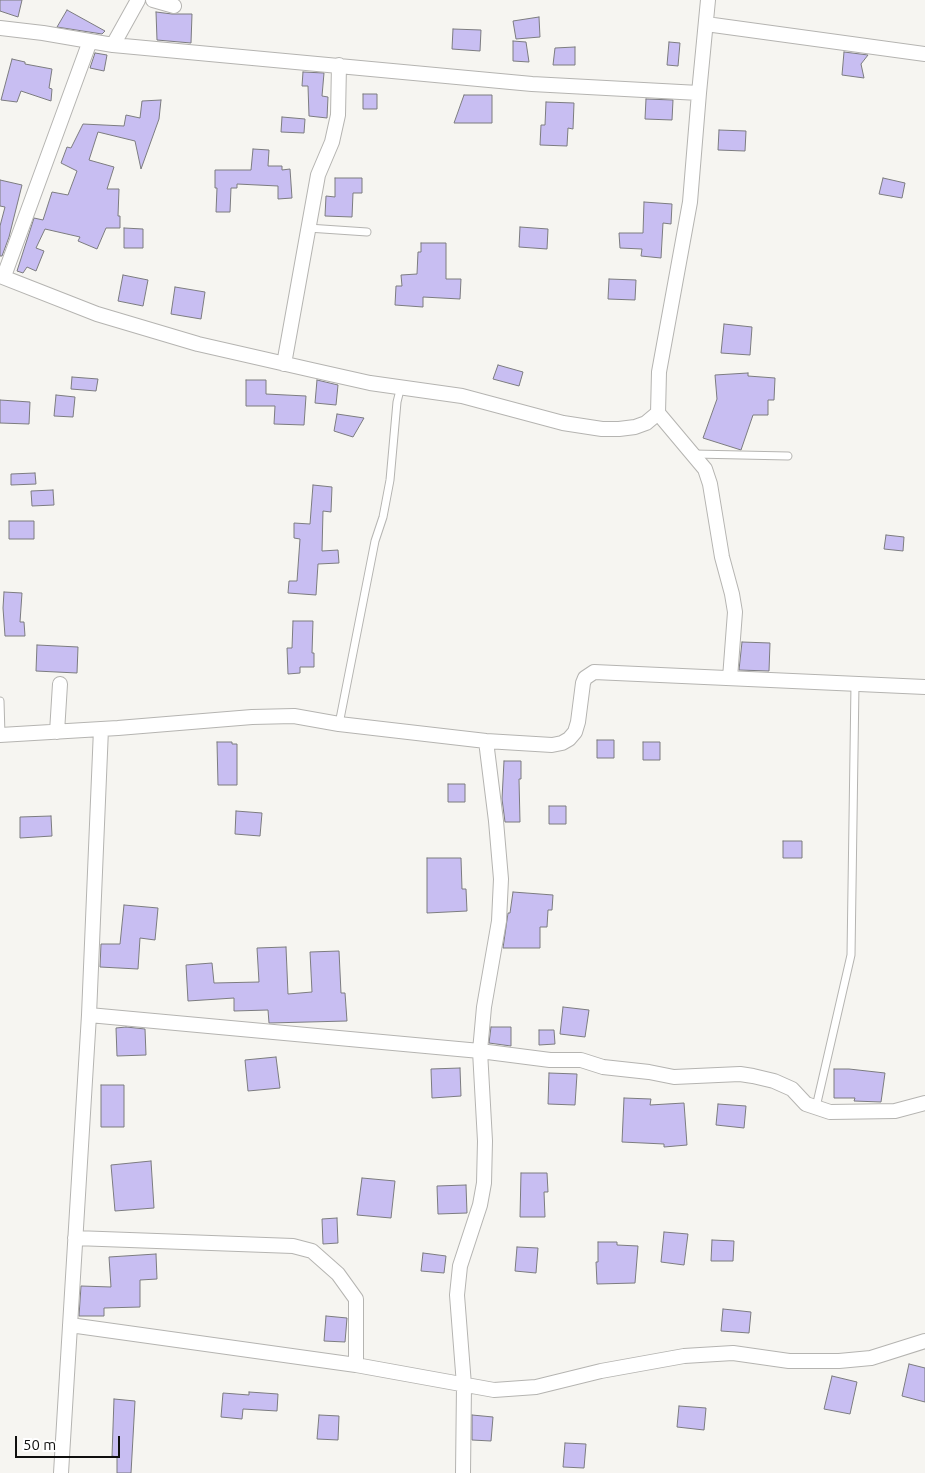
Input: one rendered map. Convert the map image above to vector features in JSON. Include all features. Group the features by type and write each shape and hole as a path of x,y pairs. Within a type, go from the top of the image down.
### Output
{"street":[{"path":"113,45 138,0"},
{"path":"153,0 174,6"},
{"path":"708,0 690,202 659,372 658,413 705,469 710,484 722,557 735,612 730,678"},
{"path":"706,24 925,54"},
{"path":"0,28 113,45 532,84 699,93"},
{"path":"90,41 2,276 97,314 198,344 370,382 462,396 563,423 602,429 619,429 646,423 658,413"},
{"path":"284,364 318,175 332,142 338,115 338,65"},
{"path":"0,735 294,716 339,724 486,741 552,745 562,743 574,732 578,722 583,683 585,678 594,672 925,687"},
{"path":"57,732 60,684"},
{"path":"61,1473 89,1015 101,729"},
{"path":"463,1473 464,1386 457,1295 460,1266 480,1205 484,1183 485,1141 480,1051 484,1007 499,921 501,880 486,741"},
{"path":"89,1015 480,1051 550,1060 581,1060 603,1067 640,1070 674,1077 740,1074 774,1081 792,1089 806,1104 830,1112 895,1111 925,1103"},
{"path":"75,1238 292,1246 312,1251 338,1274 356,1299 356,1365"},
{"path":"70,1325 356,1365 494,1390 536,1387 602,1371 684,1356 733,1353 789,1361 839,1361 871,1358 925,1341"}],"lane":[{"path":"308,228 367,232"},
{"path":"339,724 375,541 383,517 390,480 397,402 401,386"},
{"path":"694,454 788,456"},
{"path":"816,1107 852,955 855,684"},
{"path":"0,702 0,735"}],"building":[{"path":"0,0 22,0 18,17 0,11"},
{"path":"67,10 105,31 102,34 57,27"},
{"path":"156,12 192,14 191,43 157,40"},
{"path":"539,17 540,37 516,39 513,21"},
{"path":"453,29 481,30 480,51 452,49"},
{"path":"513,41 526,42 529,62 513,61"},
{"path":"669,42 680,43 678,66 667,65"},
{"path":"575,47 575,65 553,65 555,48"},
{"path":"844,52 868,55 861,64 864,78 842,75"},
{"path":"95,53 107,55 104,71 90,68"},
{"path":"12,59 25,62 25,64 52,69 49,88 52,89 51,101 21,91 17,102 1,100"},
{"path":"303,72 324,73 322,96 328,97 327,118 309,116 308,86 302,86"},
{"path":"363,94 377,94 377,109 363,109"},
{"path":"464,95 492,95 492,123 454,123"},
{"path":"646,99 673,100 672,120 645,119"},
{"path":"161,100 159,119 141,169 135,141 98,132 89,160 114,167 107,189 119,189 118,216 120,216 120,228 106,228 97,249 78,241 80,237 45,229 36,248 44,251 36,271 27,267 23,273 17,271 34,218 43,220 52,192 68,195 77,171 61,163 67,147 71,148 83,124 124,126 126,115 140,118 142,101"},
{"path":"546,102 574,103 573,129 568,128 567,146 540,145 541,125 545,125"},
{"path":"282,117 305,119 304,133 281,132"},
{"path":"719,130 746,131 745,151 718,150"},
{"path":"253,149 269,150 268,166 282,166 282,170 290,169 292,198 278,199 278,186 237,184 237,188 231,188 230,212 216,212 217,188 215,188 215,170 251,170"},
{"path":"335,178 362,178 362,193 353,193 352,217 325,216 326,196 335,197"},
{"path":"883,178 905,183 902,198 879,194"},
{"path":"0,180 22,185 9,237 2,256 0,256 0,226 5,207 0,206"},
{"path":"644,202 672,204 671,224 663,223 661,258 641,256 642,249 620,248 619,233 643,233"},
{"path":"520,227 548,229 547,249 519,247"},
{"path":"124,228 143,229 143,248 124,248"},
{"path":"421,243 446,243 446,279 461,279 460,299 423,297 423,307 395,305 396,286 402,286 401,275 417,274 418,252 421,252"},
{"path":"123,275 148,280 143,306 118,301"},
{"path":"609,279 636,280 635,300 608,299"},
{"path":"175,287 205,292 201,319 171,314"},
{"path":"724,324 752,327 750,355 721,353"},
{"path":"498,365 523,372 519,386 493,379"},
{"path":"748,373 748,376 775,378 774,400 768,400 768,415 753,415 741,450 703,438 717,399 715,375"},
{"path":"72,377 98,379 96,391 71,389"},
{"path":"246,380 266,380 266,394 306,396 304,425 274,424 275,406 246,406"},
{"path":"317,380 338,385 336,405 315,403"},
{"path":"56,395 75,397 73,417 54,416"},
{"path":"0,400 30,402 29,424 0,423"},
{"path":"337,414 364,418 353,437 334,431"},
{"path":"35,473 36,484 11,485 11,474"},
{"path":"313,485 332,487 331,512 323,511 322,551 338,550 339,563 318,564 316,595 288,593 289,581 297,581 300,539 294,538 294,523 310,524"},
{"path":"53,490 54,505 32,506 31,491"},
{"path":"9,521 34,521 34,539 9,539"},
{"path":"886,535 904,537 903,551 884,549"},
{"path":"4,592 22,593 20,622 24,622 25,636 5,636"},
{"path":"293,621 313,621 312,653 314,653 314,667 300,667 300,673 288,674 287,648 292,648"},
{"path":"742,642 770,643 769,671 739,670"},
{"path":"37,645 78,647 77,673 36,671"},
{"path":"597,740 614,740 614,758 597,758"},
{"path":"217,742 237,744 237,785 218,785"},
{"path":"643,742 660,742 660,760 643,760"},
{"path":"504,761 521,761 521,779 519,779 520,822 505,822 502,799"},
{"path":"448,784 465,784 465,802 448,802"},
{"path":"549,806 566,806 566,824 549,824"},
{"path":"236,811 262,813 260,836 235,834"},
{"path":"51,816 52,836 20,838 20,817"},
{"path":"783,841 802,841 802,858 783,858"},
{"path":"427,858 461,858 462,889 466,889 467,911 427,913"},
{"path":"513,892 553,895 552,910 548,910 547,927 540,927 540,948 503,948"},
{"path":"124,905 158,908 155,940 140,938 138,969 100,967 101,944 120,944"},
{"path":"286,947 288,994 312,992 310,952 339,951 341,993 345,993 347,1021 269,1023 268,1010 234,1011 234,998 188,1001 186,965 212,963 214,983 259,982 257,948"},
{"path":"563,1007 589,1010 585,1037 560,1034"},
{"path":"491,1027 511,1027 511,1046 489,1043"},
{"path":"116,1028 145,1029 146,1055 117,1056"},
{"path":"539,1030 554,1030 555,1044 539,1045"},
{"path":"276,1057 280,1088 248,1091 245,1060"},
{"path":"460,1068 461,1096 432,1098 431,1069"},
{"path":"834,1069 885,1073 881,1102 854,1101 855,1098 834,1098"},
{"path":"549,1073 577,1074 575,1105 548,1104"},
{"path":"101,1085 124,1085 124,1127 101,1127"},
{"path":"624,1098 651,1099 650,1105 684,1103 687,1145 664,1147 664,1144 622,1142"},
{"path":"718,1104 746,1106 744,1128 716,1125"},
{"path":"151,1161 154,1208 115,1211 111,1165"},
{"path":"521,1173 547,1173 548,1192 544,1192 545,1217 520,1217"},
{"path":"362,1178 395,1181 391,1218 357,1215"},
{"path":"466,1185 467,1213 438,1214 437,1186"},
{"path":"337,1218 338,1243 323,1244 322,1219"},
{"path":"664,1232 688,1234 684,1265 661,1262"},
{"path":"712,1240 734,1241 733,1261 711,1261"},
{"path":"598,1242 617,1242 617,1245 638,1246 635,1283 597,1284 596,1262 598,1262"},
{"path":"517,1247 538,1248 536,1273 515,1271"},
{"path":"423,1253 446,1256 444,1273 421,1271"},
{"path":"156,1254 157,1279 140,1280 140,1307 104,1308 104,1316 79,1316 81,1286 111,1287 109,1257"},
{"path":"723,1309 751,1312 749,1333 721,1331"},
{"path":"326,1316 347,1318 345,1342 324,1341"},
{"path":"909,1364 925,1368 925,1402 902,1396"},
{"path":"832,1376 857,1382 850,1414 824,1409"},
{"path":"249,1392 278,1394 277,1411 243,1409 242,1419 221,1417 223,1393 249,1395"},
{"path":"114,1399 135,1401 131,1473 117,1473 117,1457 112,1456"},
{"path":"679,1406 706,1408 704,1430 677,1427"},
{"path":"319,1415 339,1416 338,1440 317,1439"},
{"path":"472,1415 493,1417 491,1441 472,1440"},
{"path":"565,1443 586,1444 584,1468 563,1467"}]}
